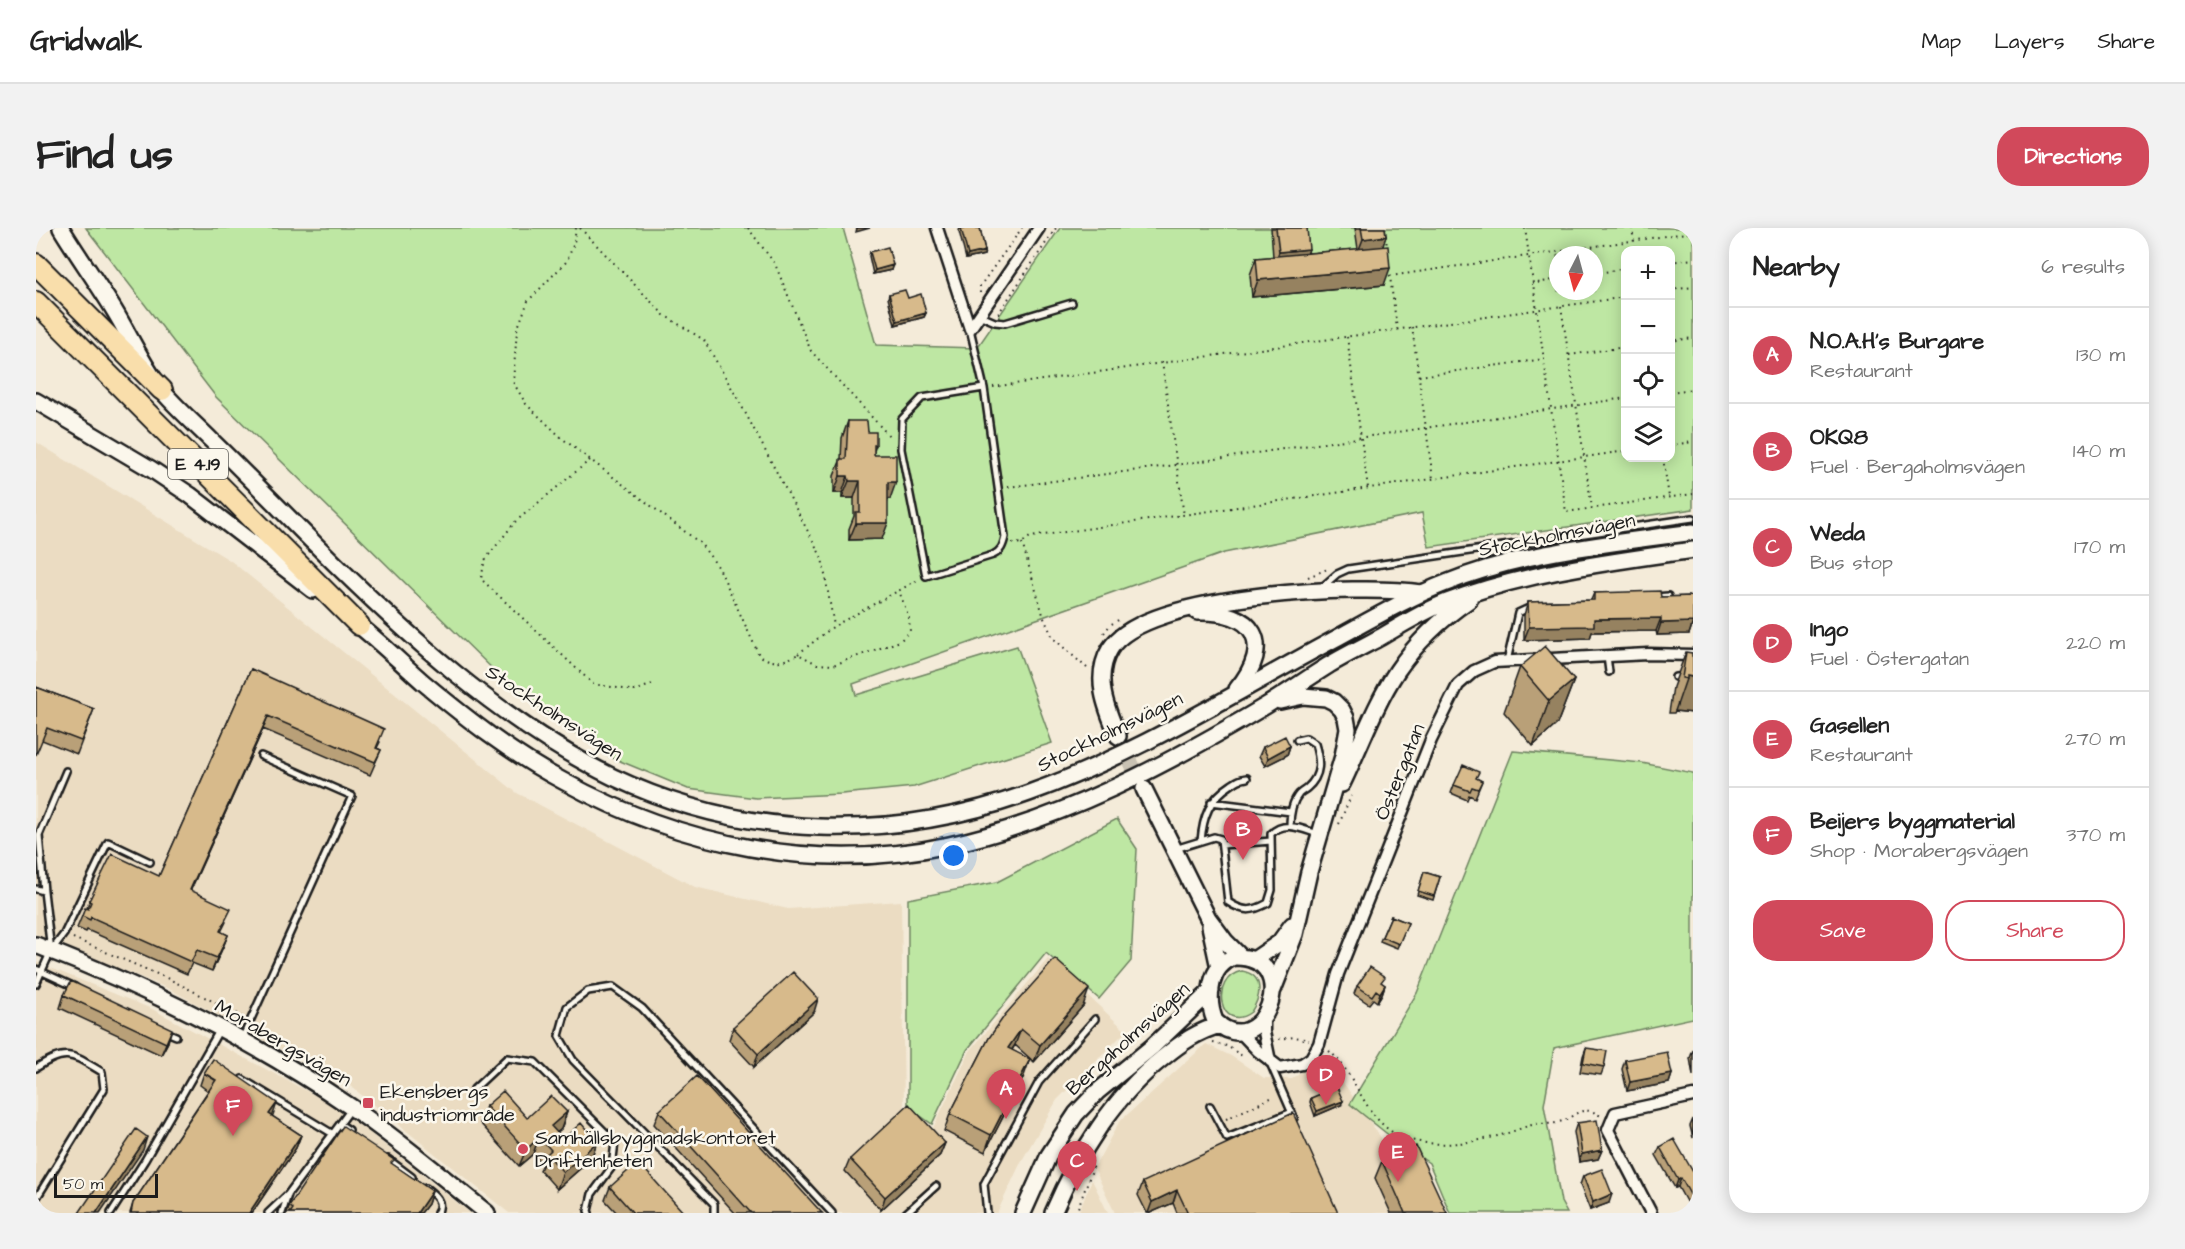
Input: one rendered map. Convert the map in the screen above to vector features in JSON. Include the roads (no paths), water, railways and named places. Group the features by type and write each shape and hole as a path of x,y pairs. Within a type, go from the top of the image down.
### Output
{"highway":[{"name":"E 4.19","path":"36,264 162,390"},
{"name":"E 4.19","path":"36,302 359,626"}],"main road":[{"name":"Stockholmsvägen","path":"61,228 114,309 162,390 376,604 428,651 519,721 612,776 705,810 749,820 809,828 887,825 963,813 1029,793 1102,763 1422,593 1482,570 1541,555 1693,532"},
{"name":"Stockholmsvägen","path":"36,401 151,469 190,495 359,626 471,721 558,779 598,800 668,828 706,840 780,853 859,856 906,852 946,846 1024,825 1096,796 1197,744 1268,704 1329,665 1415,617 1446,603 1481,591 1557,571 1693,550"},
{"path":"1118,736 1106,704 1102,683 1105,661 1111,648 1120,637 1134,626 1204,604 1244,597 1389,590 1422,593"},
{"path":"1324,819 1374,713 1397,671 1433,628 1481,591"},
{"path":"1176,612 1224,613 1236,617 1252,631 1256,639 1255,659 1233,694"},
{"path":"1268,704 1303,696 1326,698 1334,702 1346,718 1347,740 1297,917 1289,954 1263,1019 1252,1028 1239,1031 1220,1026 1212,1015 1211,991 1219,968 1228,959 1248,958 1280,943 1297,917"},
{"path":"1144,789 1208,918 1225,941 1266,969 1273,990"},
{"path":"1208,918 1219,968"},
{"name":"Morabergsvägen","path":"36,945 148,992 241,1040 352,1108 398,1141 487,1213"},
{"name":"Bergaholmsvägen","path":"1023,1213 1048,1155 1076,1114 1097,1092 1152,1047 1211,991"},
{"name":"Bergaholmsvägen","path":"1053,1213 1070,1173 1099,1126 1122,1096 1152,1066 1182,1043 1198,1033 1220,1026"}],"street":[{"path":"937,228 970,329"},
{"path":"970,329 1039,228"},
{"name":"Östergatan","path":"1270,1061 1280,1068 1302,1065 1311,1058 1319,1044 1338,974 1431,740 1458,685 1474,671 1494,662 1648,654 1693,655"},
{"path":"1263,1019 1270,1061"},
{"path":"1239,1031 1270,1061"},
{"path":"1652,1213 1608,1130 1610,1123 1616,1113 1693,1096"}],"lane":[{"path":"980,315 1005,323 1072,303"},
{"path":"970,329 984,388 1005,537 1000,551 926,576 901,449 902,419 922,398 984,388"},
{"path":"1316,592 1337,574 1348,569 1693,518"},
{"path":"1645,598 1668,596"},
{"path":"1507,661 1518,613 1528,608 1540,607"},
{"path":"1607,656 1609,672"},
{"path":"1675,677 1693,676"},
{"path":"1290,826 1291,812 1299,794 1309,787 1317,774 1320,760 1314,744 1306,738 1297,740"},
{"path":"241,1040 352,796 261,756"},
{"path":"51,951 39,836 66,771"},
{"path":"1201,841 1203,822 1211,801 1238,779 1247,778"},
{"path":"1211,801 1291,812"},
{"path":"1175,849 1214,837 1221,839 1228,902 1240,910 1256,910 1268,903 1272,890 1271,834 1277,828 1290,826 1320,834"},
{"path":"1222,845 1270,841"},
{"path":"36,984 39,970 64,934 108,842 150,862"},
{"path":"36,889 44,891"},
{"path":"39,970 83,991"},
{"path":"714,1213 714,1204 573,1060 560,1036 567,1007 588,991 613,987 642,1008 832,1213"},
{"path":"987,1213 984,1184 1039,1082 1095,1019"},
{"path":"156,1026 176,1036"},
{"path":"111,1213 145,1160 220,1029"},
{"path":"36,1068 52,1057 73,1055 102,1072 104,1089 36,1199"},
{"path":"205,1057 215,1063"},
{"path":"474,1089 507,1058 535,1062 615,1142 612,1167 592,1194 589,1213"},
{"path":"1270,1061 1296,1122"},
{"path":"235,1075 333,1134"},
{"path":"1210,1106 1227,1138 1292,1112"},
{"path":"268,1213 288,1194 352,1108"},
{"path":"340,1124 359,1138"},
{"path":"378,1152 435,1195 440,1206 437,1213"},
{"path":"906,1213 936,1186"},
{"path":"282,1213 288,1194"}],"tunnel":[{"path":"1118,736 1143,787"}],"place":[{"name":"OKQ8","path":"1243,860"},
{"name":"Ekensbergs industriområde","path":"368,1103"},
{"name":"Ingo","path":"1326,1105"},
{"name":"N.O.A.H’s Burgare","path":"1006,1119"},
{"name":"Beijers byggmaterial","path":"233,1136"},
{"name":"Samhällsbyggnadskontoret Driftenheten","path":"523,1149"},
{"name":"Gasellen","path":"1398,1182"},
{"name":"Weda","path":"1077,1191"}]}
